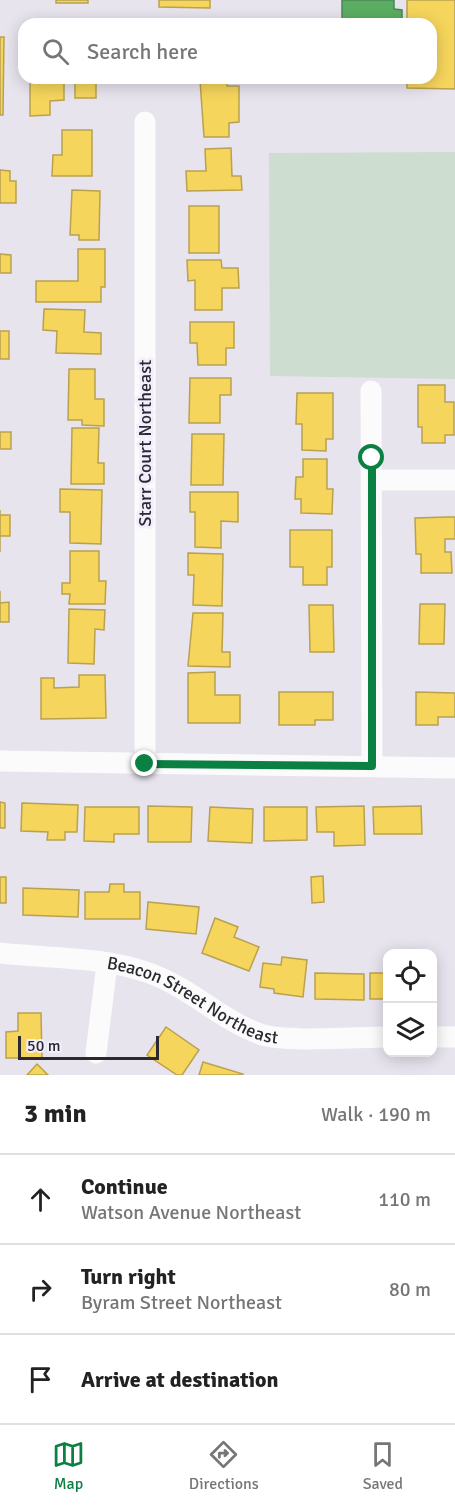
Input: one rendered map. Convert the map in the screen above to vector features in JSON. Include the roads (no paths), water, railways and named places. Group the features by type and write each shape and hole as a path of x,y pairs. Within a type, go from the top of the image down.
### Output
{"street":[{"name":"Starr Court Northeast","path":"145,122 145,764"},
{"path":"371,391 372,766"},
{"path":"372,480 455,480"},
{"path":"0,761 455,768"},
{"name":"Beacon Street Northeast","path":"0,953 126,966 150,973 262,1035 284,1038 383,1037"},
{"path":"96,1053 107,964"},
{"path":"437,1037 455,1037"}]}
